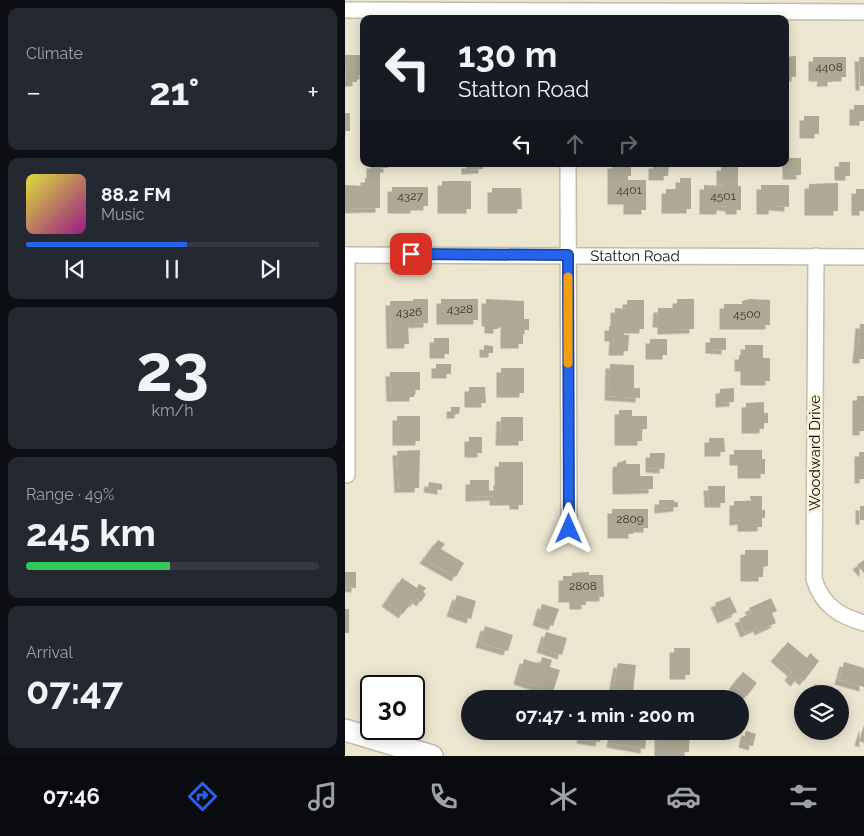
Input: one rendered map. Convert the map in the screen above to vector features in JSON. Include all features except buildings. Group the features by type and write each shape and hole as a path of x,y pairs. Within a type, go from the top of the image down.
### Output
{"street":[{"path":"345,10 864,12"},
{"path":"568,167 569,529"},
{"path":"346,255 347,475"},
{"name":"Statton Road","path":"346,255 864,257"},
{"name":"Woodward Drive","path":"816,256 814,579 825,602 832,609 840,615 864,623"},
{"path":"345,730 432,756"}],"slow traffic":[{"path":"568,277 568,363"}],"route":[{"path":"411,254 568,255 569,529"}]}
